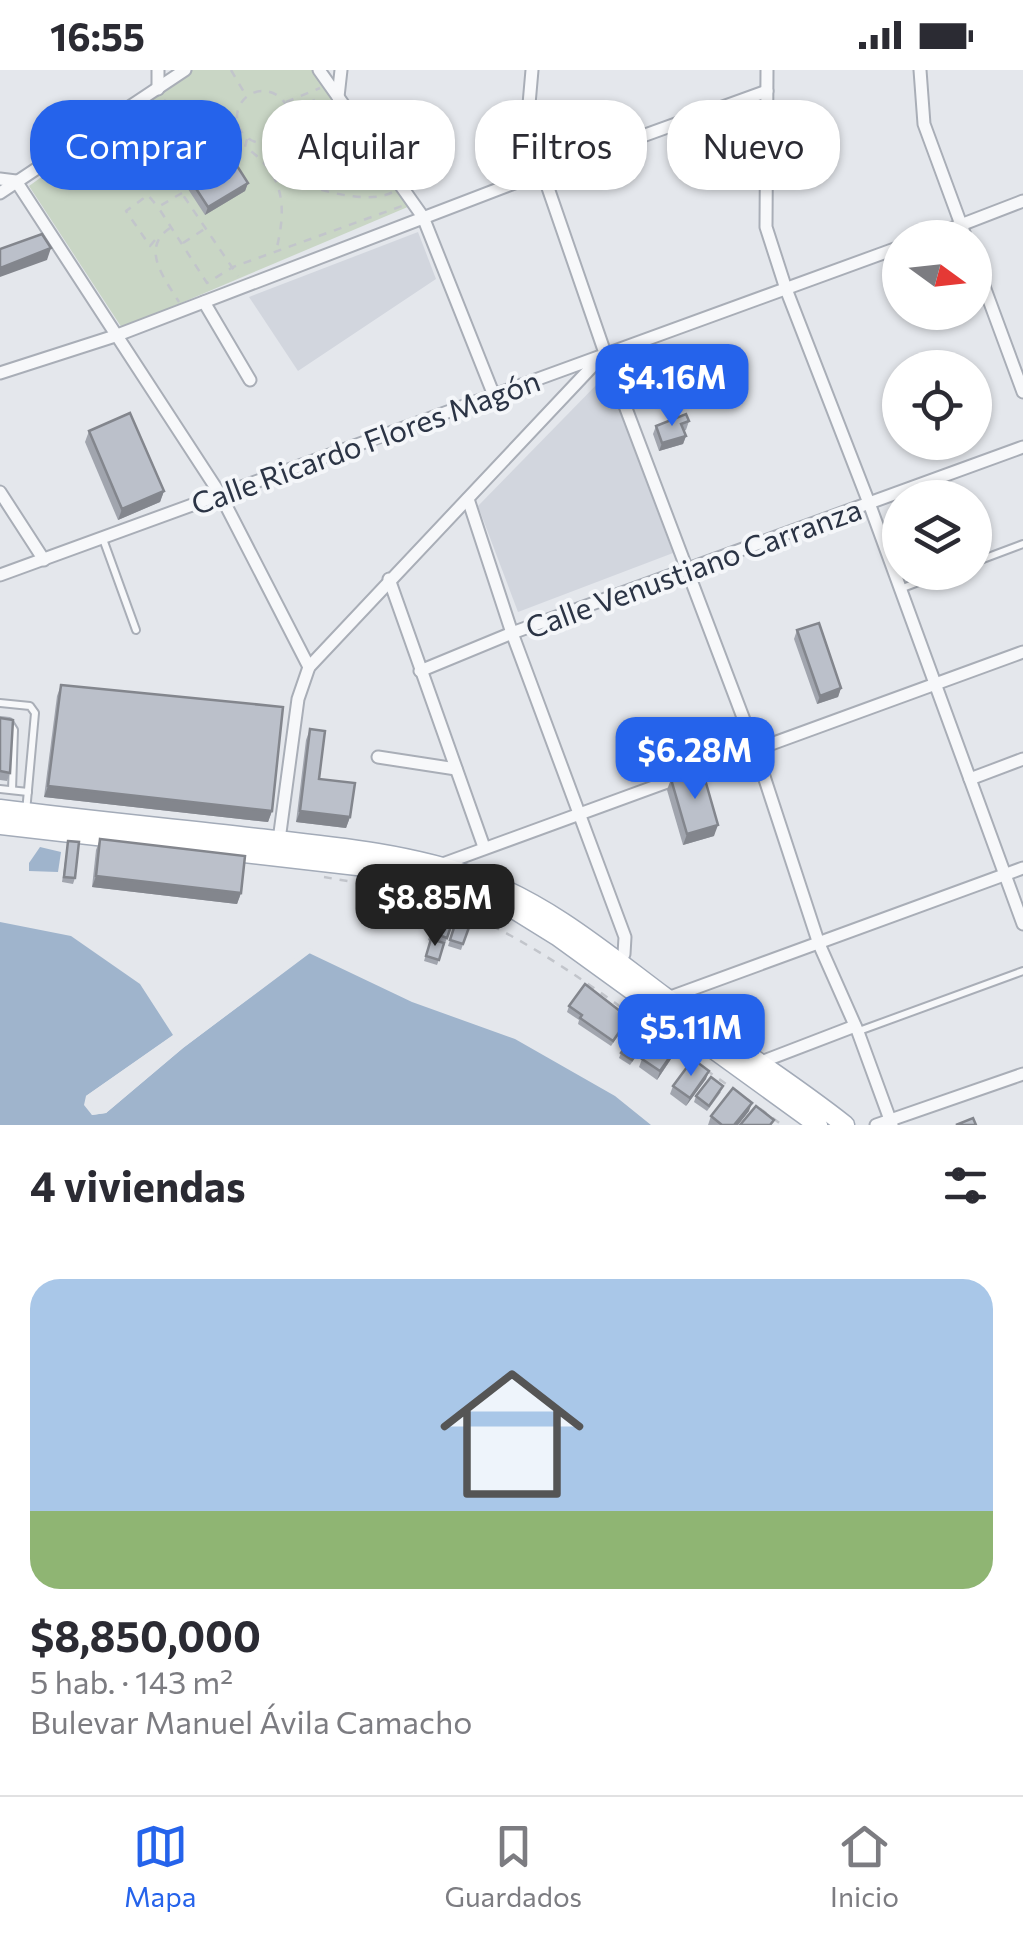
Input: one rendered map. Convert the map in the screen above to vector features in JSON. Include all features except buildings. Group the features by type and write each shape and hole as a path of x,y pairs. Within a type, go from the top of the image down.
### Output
{"main road":[{"path":"0,809 278,840 439,865 522,896 578,930 620,962 659,1001"},
{"path":"0,825 392,870 459,885 507,905 844,1125"},
{"path":"752,1066 818,1125"}],"street":[{"path":"158,70 158,89"},
{"path":"142,100 185,70"},
{"path":"338,98 341,70"},
{"path":"529,100 532,70"},
{"path":"767,70 766,226 882,539"},
{"path":"920,70 924,124 960,220"},
{"path":"316,75 338,98 423,217 493,393"},
{"path":"647,134 767,91"},
{"path":"0,193 30,173"},
{"path":"0,179 16,182 220,494 309,667"},
{"path":"0,373 116,336 495,190"},
{"path":"549,190 605,353 754,749 819,944 891,1122"},
{"path":"986,220 1023,201"},
{"name":"Calle Ricardo Flores Magón","path":"0,575 882,253"},
{"path":"204,302 250,380"},
{"path":"992,308 1023,392"},
{"path":"278,840 298,699 309,667 605,353"},
{"name":"Calle Venustiano Carranza","path":"420,671 512,633 1023,446"},
{"path":"0,492 44,560"},
{"path":"468,499 512,633 625,937 620,962"},
{"path":"388,579 484,847"},
{"path":"900,590 1023,924"},
{"path":"439,865 1023,652"},
{"path":"378,757 456,769"},
{"path":"970,779 1023,759"},
{"path":"659,1001 1023,868"},
{"path":"752,1066 856,1029"},
{"path":"876,1125 1023,1074"}],"lane":[{"path":"102,538 136,630"},
{"path":"992,556 1023,544"},
{"path":"0,703 30,706 35,713 26,812"},
{"path":"0,720 9,722 14,730 12,790"},
{"path":"0,789 28,792"},
{"path":"856,1029 1023,971"}],"path":[{"path":"232,70 247,96"},
{"path":"291,100 320,88 316,75"},
{"path":"158,89 168,106 184,116 262,143"},
{"path":"262,158 246,147 237,115 247,96 268,91 281,100"},
{"path":"312,94 314,100"},
{"path":"242,141 247,140"},
{"path":"180,190 232,267"},
{"path":"276,251 283,223 277,190"},
{"path":"328,190 370,198 396,191"},
{"path":"158,207 182,193"},
{"path":"171,227 150,246 126,211 148,194 158,207 171,227 182,244 207,283 232,267 406,204"},
{"path":"182,244 206,228"},
{"path":"157,238 154,245 160,268 183,310"},
{"path":"313,876 418,894 492,923 632,1015 733,1089"},
{"path":"748,1100 782,1125"}],"shaded area":[{"path":"418,232 436,279 298,371 249,297"},
{"path":"606,375 673,553 518,612 478,506"}],"green space":[{"path":"191,70 312,70 334,100 262,100 262,190 398,190 410,206 122,328 32,190 242,190 242,100 149,100"}],"water":[{"path":"40,847 61,852 58,872 29,871 29,863"},
{"path":"0,922 71,936 140,984 173,1035 86,1096 92,1115 106,1113 183,1048 309,953 412,1002 515,1039 615,1096 651,1125 0,1125"}],"pier":[{"path":"309,948 314,950 183,1048 106,1113 92,1115 84,1105 86,1096 178,1032 176,1039 91,1099 94,1110 104,1108 180,1044"}]}
